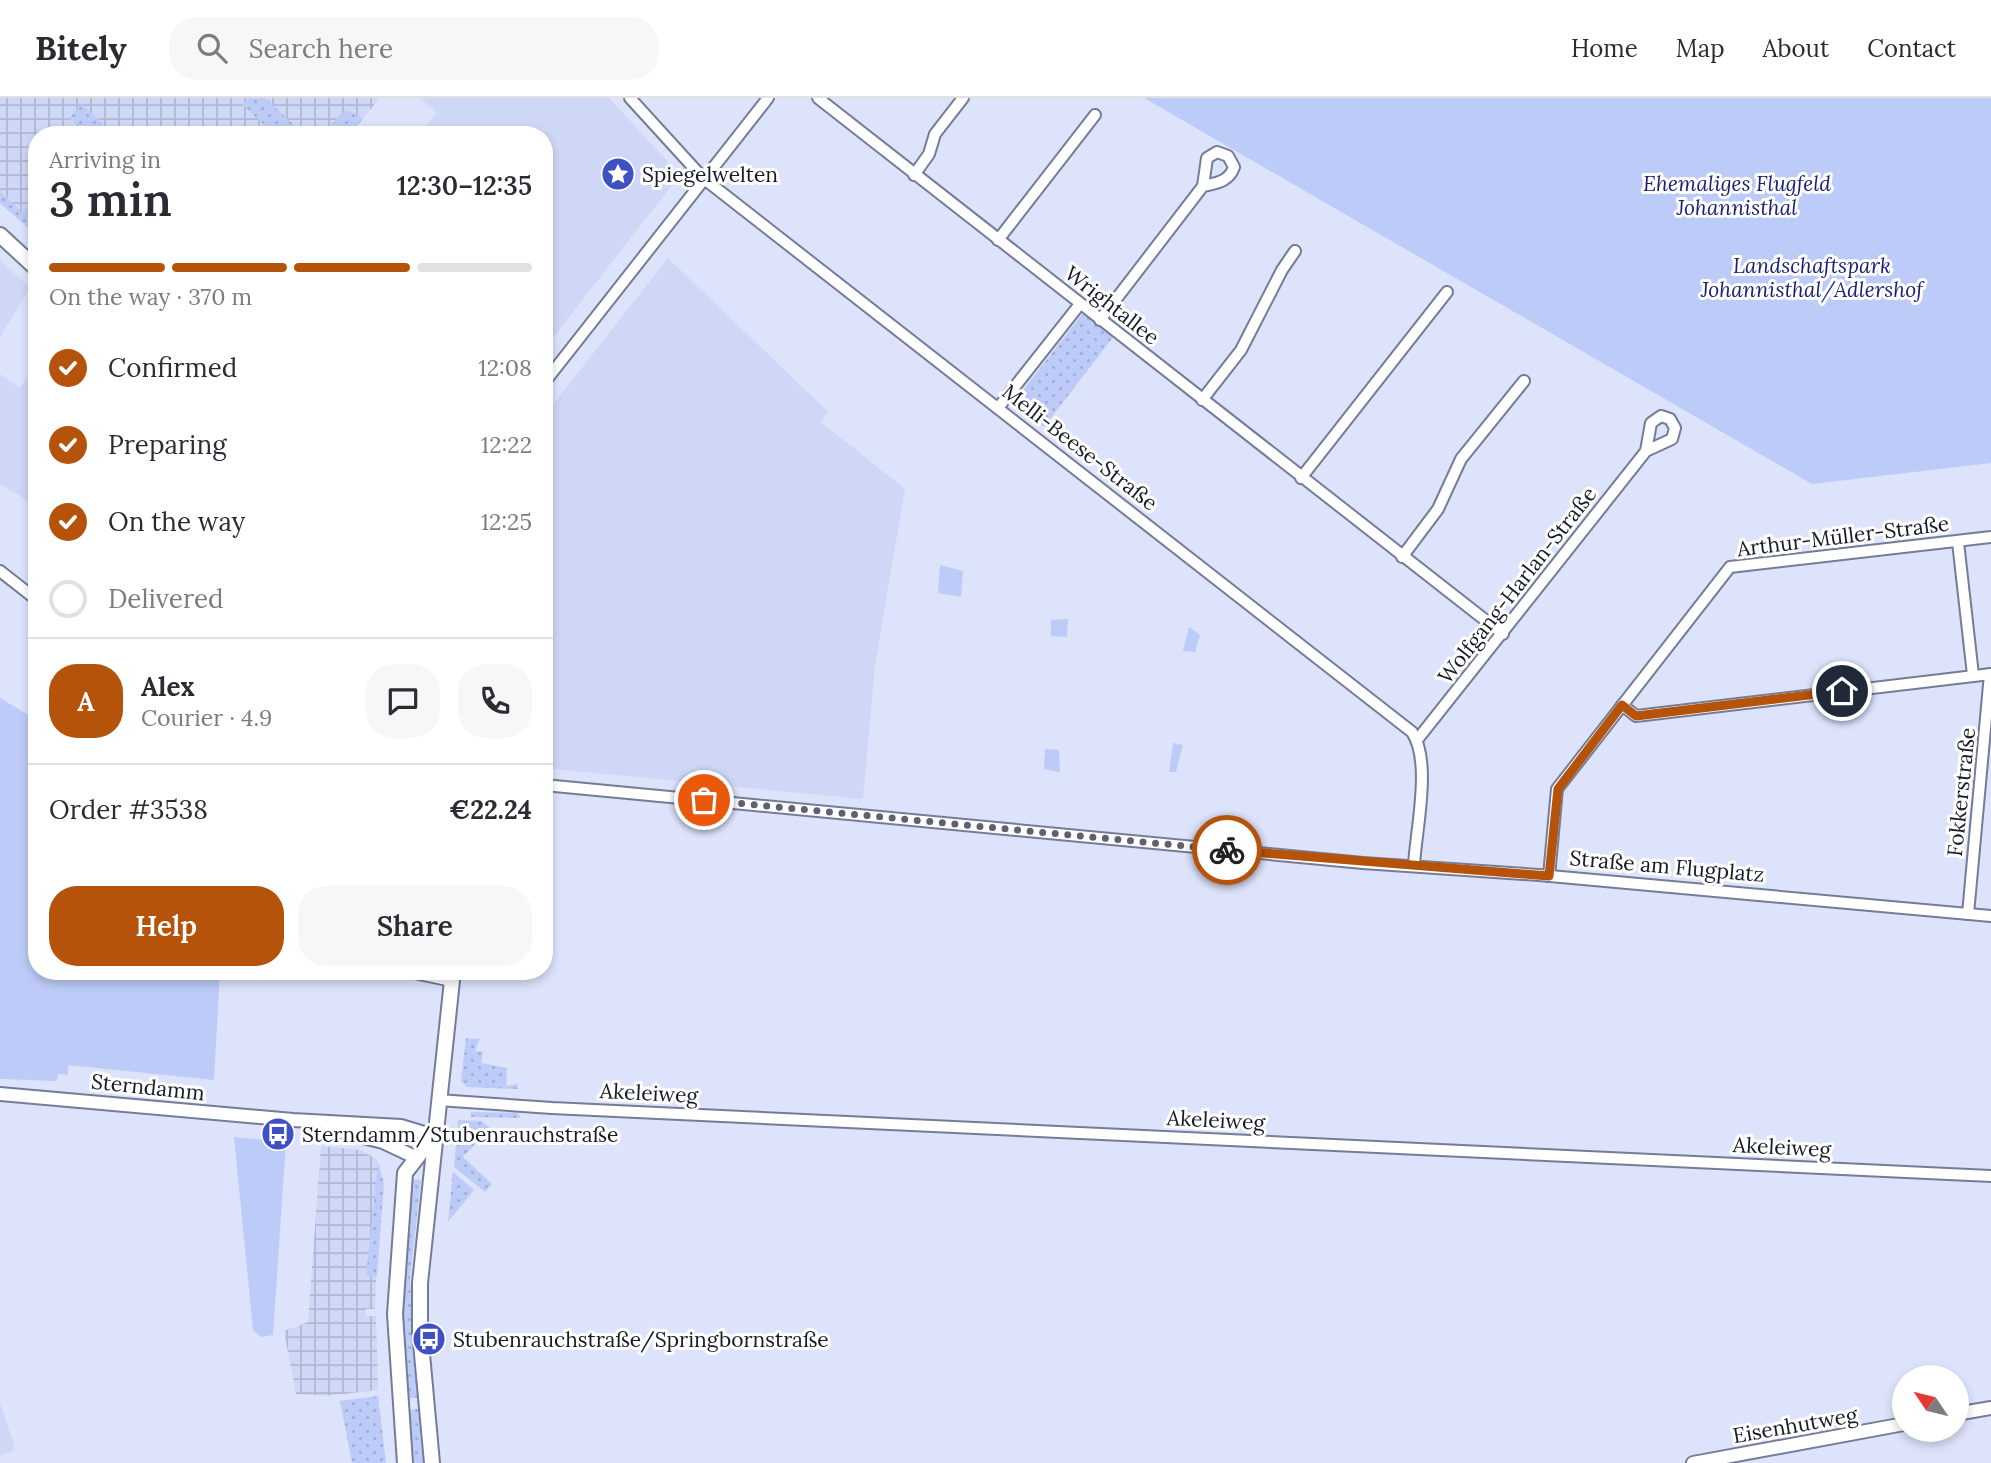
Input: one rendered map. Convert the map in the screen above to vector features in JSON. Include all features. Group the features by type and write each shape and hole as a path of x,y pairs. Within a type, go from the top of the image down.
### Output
{"main road":[{"path":"0,235 28,261"},
{"path":"432,1463 420,1320 434,1136 453,980"},
{"path":"405,1463 395,1314 405,1173 434,1136"}],"street":[{"name":"Melli-Beese-Straße","path":"630,98 703,178 1402,723 1417,740"},
{"path":"553,371 768,98"},
{"name":"Wrightallee","path":"818,98 1503,634"},
{"path":"914,175 929,154 935,134 963,98"},
{"path":"998,240 1096,116"},
{"path":"1100,320 1203,187"},
{"path":"1202,400 1241,350 1282,270 1295,251"},
{"path":"1301,478 1447,292"},
{"path":"998,408 1080,304"},
{"path":"1402,557 1438,509 1461,459 1524,381"},
{"name":"Wolfgang-Harlan-Straße","path":"1417,740 1646,451"},
{"name":"Arthur-Müller-Straße","path":"1549,876 1558,789 1730,567 1991,537"},
{"path":"1958,541 1973,676"},
{"path":"0,571 28,593"},
{"path":"1622,705 1636,716 1990,674"},
{"name":"Fokkerstraße","path":"1968,914 1990,674"},
{"path":"1414,865 1422,761 1417,740"},
{"name":"Straße am Flugplatz","path":"553,786 1991,916"},
{"name":"Sterndamm","path":"0,1094 293,1120 401,1126 434,1136"},
{"name":"Akeleiweg","path":"438,1100 552,1108 1991,1176"},
{"name":"Sterndamm","path":"293,1120 383,1142 416,1158"},
{"path":"1969,1412 1991,1408"},
{"name":"Eisenhutweg","path":"1693,1463 1892,1426"}],"shaded area":[{"path":"0,98 380,98 357,126 28,126 28,228 0,203"},
{"path":"420,98 609,98 680,175 553,337 553,126 426,126 437,113"},
{"path":"668,258 828,412 821,422 905,489 875,665 863,799 553,769 553,405"},
{"path":"0,260 28,286 28,291 0,337"},
{"path":"0,374 20,388 28,375 28,501 0,484"},
{"path":"321,1146 361,1150 376,1159 380,1167 375,1309 366,1309 365,1316 376,1316 378,1390 326,1396 296,1394 284,1331 308,1322"},
{"path":"0,1403 14,1445 13,1451 0,1455"}],"green space":[{"path":"248,98 265,98 295,126 265,126 242,104"},
{"name":"Landschaftspark Johannisthal/Adlershof","path":"1144,98 1991,98 1991,463 1812,484"},
{"path":"82,104 103,124 78,126 69,118"},
{"path":"346,110 363,119 357,126 330,126"},
{"path":"0,192 22,212 28,206 28,228 0,203"},
{"path":"1083,313 1114,336 1044,427 1013,403"},
{"path":"940,565 963,571 961,597 938,593"},
{"path":"1068,619 1067,637 1051,636 1051,620"},
{"path":"1189,627 1200,635 1195,652 1183,651"},
{"path":"0,698 28,715 28,980 220,980 214,1080 68,1065 68,1075 58,1074 57,1081 0,1079"},
{"path":"1173,743 1183,745 1176,772 1169,772"},
{"path":"1045,749 1059,750 1060,772 1044,769"},
{"path":"466,1038 479,1039 475,1051 483,1052 481,1063 507,1068 506,1086 518,1084 518,1089 467,1087 461,1081"},
{"path":"471,1112 517,1113 521,1118 471,1117"},
{"path":"458,1120 482,1121 490,1128 463,1157 492,1184 485,1192 454,1167"},
{"path":"234,1137 286,1142 273,1335 261,1337 253,1330"},
{"path":"378,1163 384,1183 377,1276 366,1276"},
{"path":"453,1172 474,1190 448,1222"},
{"path":"410,1179 421,1180 410,1278 417,1398 405,1398 402,1309"},
{"path":"378,1396 386,1463 352,1463 340,1401"},
{"path":"418,1409 423,1463 412,1463 406,1410"}],"way so far":[{"path":"704,800 1227,850"}],"place":[{"name":"Spiegelwelten","path":"618,174"},
{"name":"Sterndamm/Stubenrauchstraße","path":"278,1134"},
{"name":"Stubenrauchstraße/Springbornstraße","path":"429,1339"}],"route":[{"path":"1227,850 1549,876 1558,789 1622,705 1636,716 1842,691"}],"park label":[{"name":"Ehemaliges Flugfeld Johannisthal","path":"1737,195"}]}
